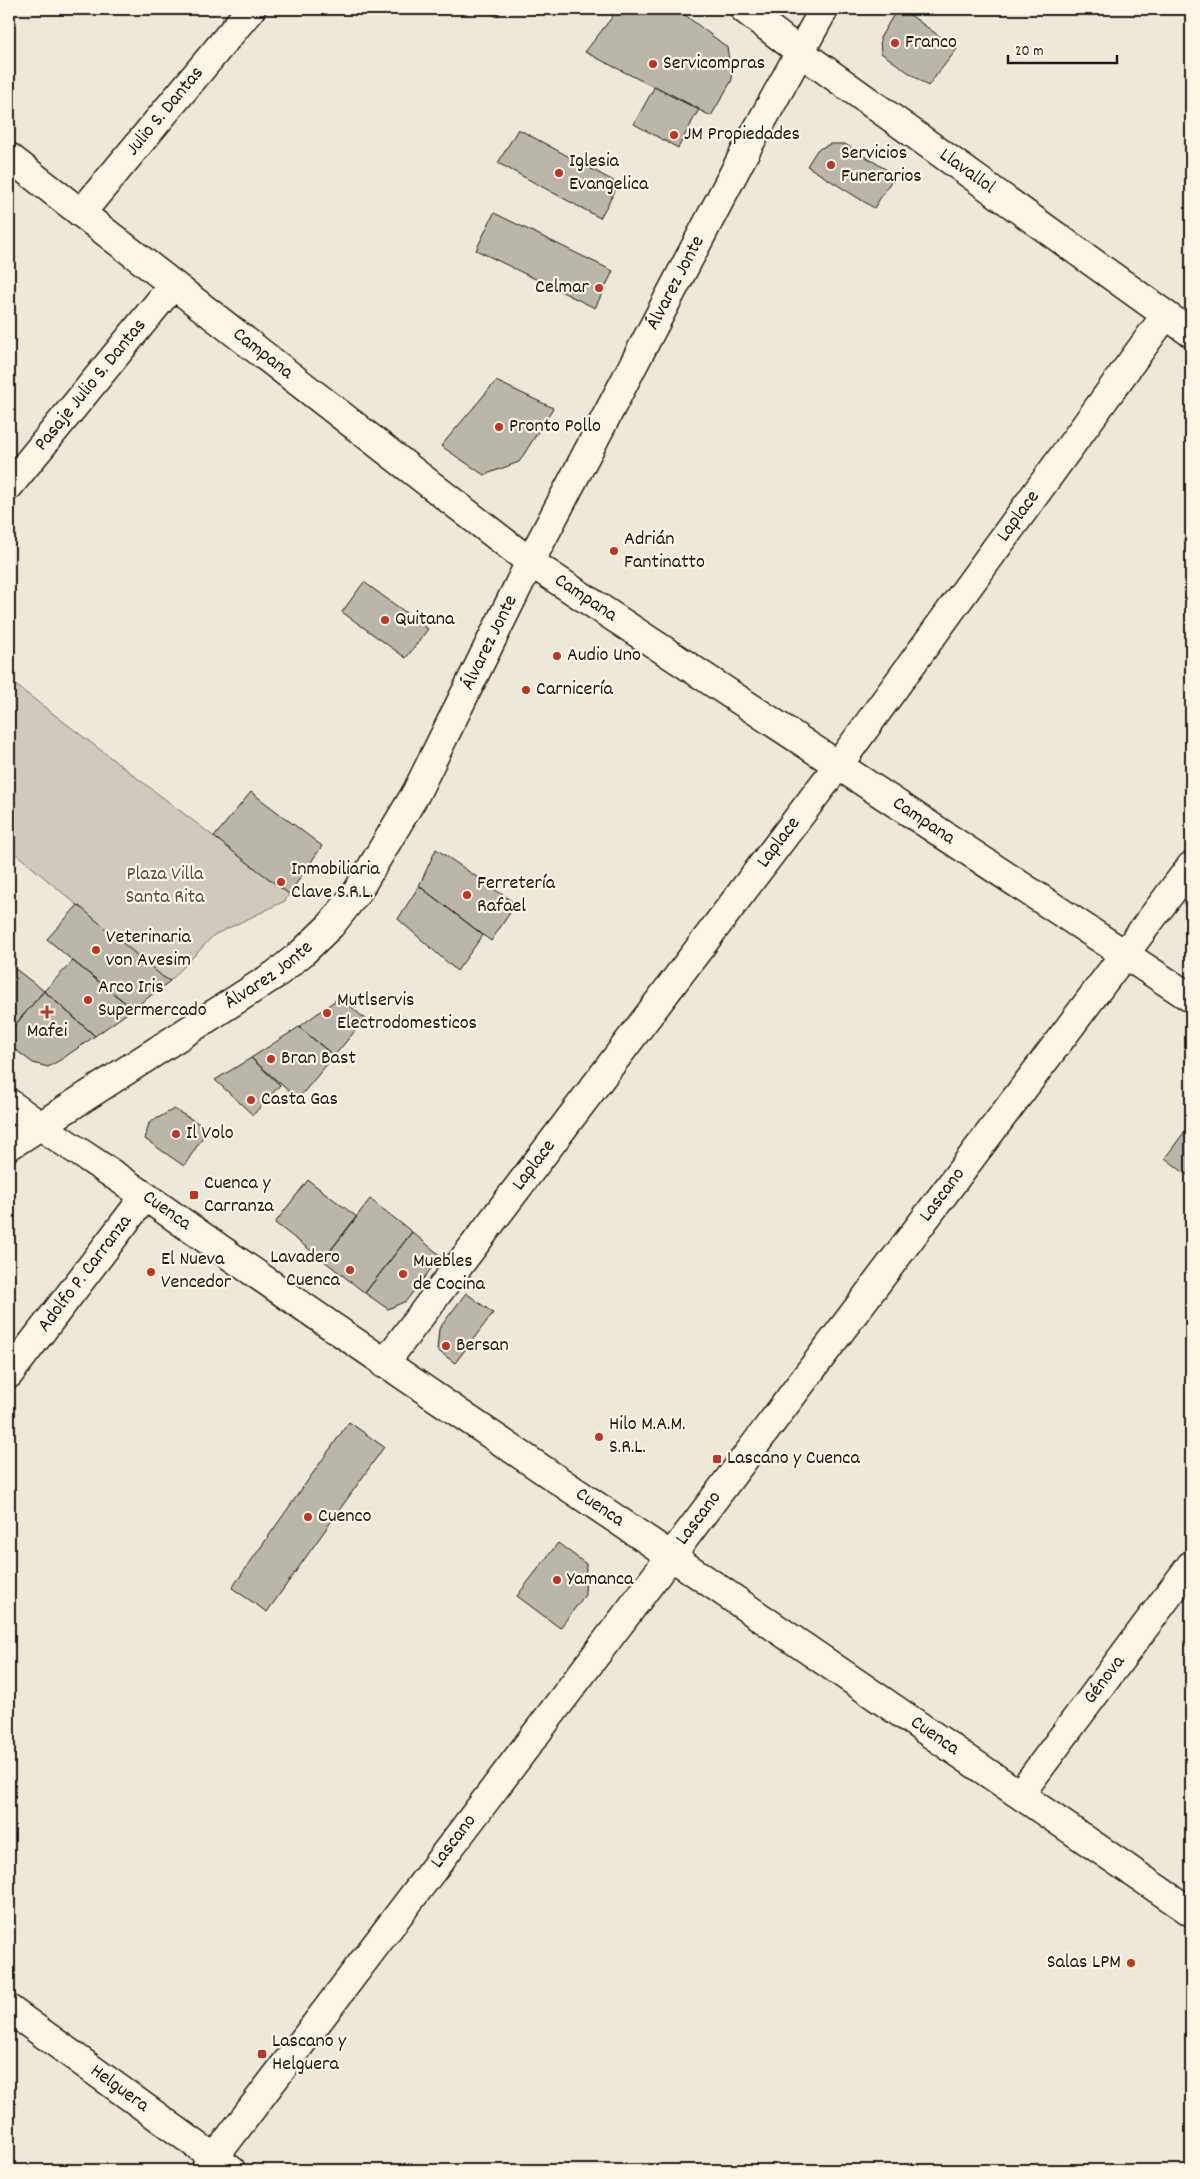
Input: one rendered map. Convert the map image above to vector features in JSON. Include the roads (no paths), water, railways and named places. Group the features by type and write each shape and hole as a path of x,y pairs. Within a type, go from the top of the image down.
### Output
{"street":[{"name":"Julio S. Dantas","path":"81,213 251,9"},
{"name":"Llavallol","path":"744,9 800,52 1191,333"},
{"name":"Álvarez Jonte","path":"9,1146 263,983 302,954 331,925 362,885 416,793 530,562 824,9"},
{"name":"Campana","path":"9,156 530,562 1191,998"},
{"name":"Pasaje Julio S. Dantas","path":"9,486 173,285"},
{"name":"Laplace","path":"384,1364 838,764 1165,316"},
{"name":"Lascano","path":"216,2166 671,1556 1126,955 1191,866"},
{"name":"Cuenca","path":"9,1103 384,1364 671,1556 1191,1912"},
{"name":"Adolfo P. Carranza","path":"9,1374 145,1196"},
{"name":"Génova","path":"1020,1794 1191,1565"},
{"name":"Helguera","path":"9,2009 216,2166"}],"place":[{"name":"Franco","path":"895,43"},
{"name":"Servicompras","path":"653,64"},
{"name":"JM Propiedades","path":"674,135"},
{"name":"Servicios Funerarios","path":"831,165"},
{"name":"Iglesia Evangelica","path":"559,173"},
{"name":"Celmar","path":"599,288"},
{"name":"Pronto Pollo","path":"499,427"},
{"name":"Adrián Fantinatto","path":"614,551"},
{"name":"Quitana","path":"385,620"},
{"name":"Audio Uno","path":"557,656"},
{"name":"Carnicería","path":"526,690"},
{"name":"Inmobiliaria Clave S.R.L.","path":"281,882"},
{"name":"Ferretería Rafael","path":"467,895"},
{"name":"Veterinaria von Avesim","path":"96,950"},
{"name":"Arco Iris Supermercado","path":"88,1000"},
{"name":"Mafei","path":"47,1012"},
{"name":"Mutlservis Electrodomesticos","path":"327,1013"},
{"name":"Bran Bast","path":"271,1059"},
{"name":"Casta Gas","path":"251,1100"},
{"name":"Il Volo","path":"176,1134"},
{"name":"Cuenca y Carranza","path":"194,1195"},
{"name":"Lavadero Cuenca","path":"350,1270"},
{"name":"El Nueva Vencedor","path":"151,1272"},
{"name":"Muebles de Cocina","path":"403,1274"},
{"name":"Bersan","path":"446,1346"},
{"name":"Hilo M.A.M. S.R.L.","path":"599,1437"},
{"name":"Lascano y Cuenca","path":"717,1459"},
{"name":"Cuenco","path":"308,1517"},
{"name":"Yamanca","path":"557,1580"},
{"name":"Salas LPM","path":"1131,1963"},
{"name":"Lascano y Helguera","path":"262,2054"}],"park label":[{"name":"Plaza Villa Santa Rita","path":"165,886"}]}
